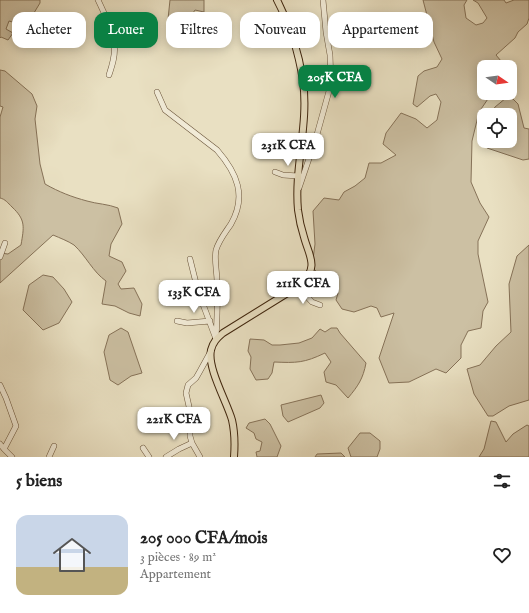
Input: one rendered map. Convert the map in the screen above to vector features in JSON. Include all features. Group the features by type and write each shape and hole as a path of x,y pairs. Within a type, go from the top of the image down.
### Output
{"main road":[{"path":"234,457 235,445 231,419 211,363 211,351 214,341 223,333 298,287 308,278 312,267 312,261 304,237 297,193 303,127 303,83 294,43 278,0"}],"street":[{"path":"98,0 108,19 114,45 113,59 109,75"},
{"path":"297,193 316,138 331,84 330,55 323,0"},
{"path":"157,92 165,110 217,150 224,158 236,180 240,197 237,214 221,237 216,252 216,339"},
{"path":"275,172 284,175 298,176"},
{"path":"0,257 5,243"},
{"path":"190,259 198,291 216,339"},
{"path":"298,287 312,302 320,305"},
{"path":"177,321 187,323 210,321"},
{"path":"200,457 192,443 190,436 190,411 186,393 188,385 196,378 211,351"},
{"path":"0,385 16,426 4,449"},
{"path":"166,457 179,448 192,443"},
{"path":"0,444 12,457"},
{"path":"49,457 54,446"},
{"path":"143,448 149,457"}],"shaded area":[{"path":"0,0 40,0 40,3 35,12 12,12 12,22 9,21 6,29 12,32 12,34 8,40 1,37 0,38"},
{"path":"170,0 204,0 204,12 195,10 194,12 169,12"},
{"path":"423,0 467,0 464,5 466,18 476,25 483,23 487,18 478,3 473,0 504,0 506,3 514,0 529,0 529,18 527,24 518,32 515,38 496,55 500,60 477,60 477,100 487,100 482,108 477,108 477,120 472,141 471,182 480,203 489,217 478,241 478,254 488,302 483,311 481,328 468,331 461,345 461,358 446,373 436,369 409,382 389,383 379,358 394,313 381,317 377,308 371,306 354,312 342,309 336,300 338,293 312,267 315,244 313,211 324,198 339,200 344,192 365,178 369,163 381,163 396,155 383,144 386,133 401,113 416,119 427,128 437,120 441,102 436,94 430,96 417,107 413,104 418,76 424,71 437,67 442,59 433,38 433,12 426,12"},
{"path":"0,70 5,71 32,94 37,106 35,119 40,164 45,184 76,198 118,208 122,224 111,244 109,256 122,262 126,271 118,284 121,289 134,288 142,304 140,316 129,313 115,306 102,304 106,281 97,273 74,245 53,235 0,283 0,253 8,254 21,245 23,224 17,212 6,201 0,198 0,117 3,107 0,106"},
{"path":"504,100 514,100 518,104 524,128 529,129 529,159 523,160 487,148 517,148 517,108 495,107"},
{"path":"529,245 529,400 509,406 493,416 488,416 474,394 467,369 480,365 496,346 511,332 509,284 517,256"},
{"path":"43,275 53,277 64,289 72,302 59,323 43,330 23,310 29,285"},
{"path":"121,328 128,332 142,373 131,376 118,385 110,380 104,352 109,335"},
{"path":"331,328 337,328 366,363 360,382 348,398 336,385 326,382 324,372 331,362 325,353 300,362 274,362 272,373 268,379 256,380 250,369 251,357 248,351 250,339 264,340 272,345 299,343 312,338 320,329 325,332"},
{"path":"321,395 324,403 320,408 288,422 283,416 281,405"},
{"path":"265,419 270,424 281,446 277,457 257,457 256,452 260,451 262,442 256,439 254,433 246,428 249,423"},
{"path":"491,421 496,422 506,442 513,434 527,425 529,426 529,457 479,457 484,449"},
{"path":"360,433 370,433 380,441 380,449 377,457 351,457 348,448"},
{"path":"341,453 345,457 315,457 317,454"}]}
